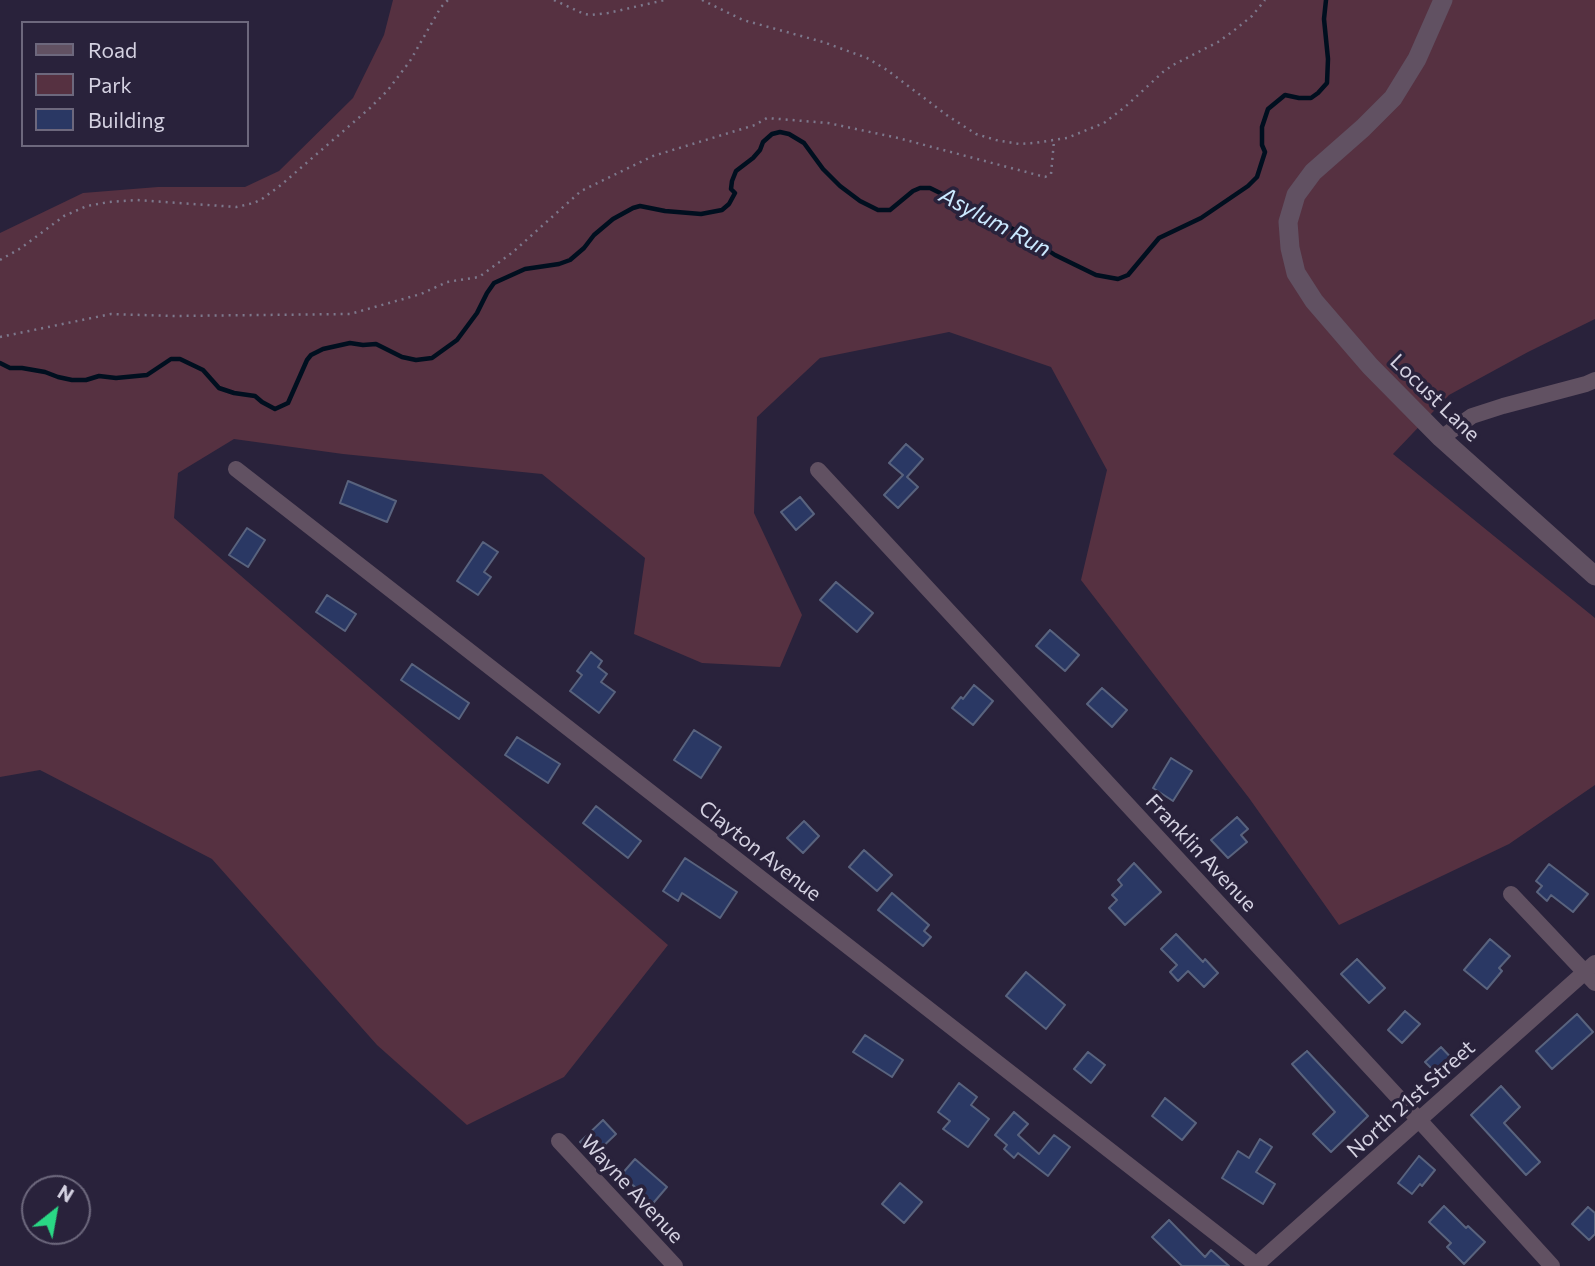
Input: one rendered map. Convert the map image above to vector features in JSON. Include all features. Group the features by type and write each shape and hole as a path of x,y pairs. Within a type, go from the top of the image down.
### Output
{"street":[{"name":"Locust Lane","path":"1443,0 1417,59 1393,97 1313,172 1296,195 1288,222 1290,248 1296,272 1314,300 1370,366 1441,438 1595,576"},
{"path":"1441,438 1472,416 1595,380"},
{"name":"Clayton Avenue","path":"236,469 1256,1266"},
{"name":"Franklin Avenue","path":"818,470 1552,1266"},
{"path":"1511,894 1592,972"},
{"name":"North 21st Street","path":"1256,1266 1419,1120 1592,972"},
{"name":"Wayne Avenue","path":"559,1141 675,1266"}],"path":[{"path":"0,260 64,216 87,206 137,200 236,206 262,199 360,117 388,90 410,61 441,7 448,0"},
{"path":"554,0 592,15 665,0"},
{"path":"702,0 743,20 867,58 895,75 975,134 1019,144 1054,141 1082,133 1114,116 1163,72 1232,32 1252,16 1265,0"},
{"path":"0,337 111,314 350,314 421,294 447,282 479,277 513,252 581,191 653,156 755,125 767,118 828,123 898,138 1045,177 1051,174 1054,141"}],"green space":[{"path":"393,0 1595,0 1595,319 1449,395 1393,454 1595,618 1595,785 1509,844 1339,925 1249,798 1081,580 1107,470 1051,367 949,332 820,358 757,417 754,513 802,615 780,667 702,663 634,634 645,558 542,474 343,454 234,439 178,473 174,518 668,945 564,1077 467,1125 377,1045 212,859 40,770 0,777 0,233 83,193 158,187 245,187 279,171 353,98 384,35"}],"building":[{"path":"906,444 923,459 907,477 918,487 898,508 884,495 903,475 889,463"},
{"path":"348,481 396,501 387,522 340,503"},
{"path":"800,497 814,514 796,530 781,512"},
{"path":"247,528 265,540 248,567 229,555"},
{"path":"483,542 498,552 484,572 491,577 478,595 457,581"},
{"path":"836,582 873,613 857,632 820,600"},
{"path":"327,595 356,614 345,631 316,612"},
{"path":"1050,630 1079,655 1065,671 1036,646"},
{"path":"591,652 602,661 598,667 607,674 601,682 615,692 599,713 570,691 582,675 577,671"},
{"path":"412,664 469,703 459,719 401,680"},
{"path":"974,685 993,701 973,725 952,708"},
{"path":"1102,688 1127,710 1112,727 1087,704"},
{"path":"694,730 721,747 701,778 674,760"},
{"path":"517,737 560,764 548,783 505,755"},
{"path":"1171,758 1192,771 1173,801 1153,788"},
{"path":"596,806 641,841 628,858 583,823"},
{"path":"1237,817 1248,829 1241,835 1247,842 1228,858 1211,840"},
{"path":"804,821 819,836 803,853 787,838"},
{"path":"864,850 892,875 877,891 849,867"},
{"path":"685,858 737,892 720,918 682,893 678,901 663,891"},
{"path":"1134,863 1161,892 1125,925 1109,908 1117,900 1112,895 1122,885 1118,880"},
{"path":"1549,864 1588,894 1573,912 1551,895 1547,901 1537,892 1542,886 1536,881"},
{"path":"892,893 929,925 924,931 931,937 923,946 878,910"},
{"path":"1176,934 1203,962 1205,959 1218,973 1204,987 1188,971 1178,981 1170,972 1177,965 1161,949"},
{"path":"1490,939 1510,956 1499,968 1502,971 1487,989 1464,970"},
{"path":"1357,959 1385,988 1369,1003 1341,974"},
{"path":"1026,972 1065,1005 1046,1029 1006,996"},
{"path":"1405,1011 1420,1024 1402,1043 1388,1030"},
{"path":"1577,1014 1593,1032 1552,1069 1536,1051"},
{"path":"865,1035 903,1060 892,1077 853,1052"},
{"path":"1441,1047 1456,1063 1440,1077 1425,1062"},
{"path":"1307,1051 1368,1116 1331,1152 1313,1134 1335,1112 1292,1064"},
{"path":"1088,1052 1105,1065 1091,1083 1074,1069"},
{"path":"959,1083 977,1097 971,1105 989,1119 968,1147 943,1129 950,1121 938,1112"},
{"path":"1501,1086 1520,1107 1504,1123 1540,1162 1526,1175 1471,1115"},
{"path":"1165,1098 1196,1123 1182,1140 1152,1116"},
{"path":"1014,1112 1028,1124 1018,1135 1039,1154 1054,1135 1070,1147 1048,1176 1018,1153 1014,1158 1004,1149 1007,1145 995,1135"},
{"path":"603,1120 616,1134 594,1155 580,1142"},
{"path":"1260,1139 1272,1147 1256,1172 1275,1184 1263,1204 1222,1178 1238,1151 1249,1158"},
{"path":"1419,1156 1435,1170 1412,1194 1398,1183"},
{"path":"635,1159 667,1187 649,1208 631,1192 635,1187 621,1175"},
{"path":"900,1183 922,1202 904,1223 882,1204"},
{"path":"1444,1206 1485,1242 1464,1264 1447,1247 1451,1243 1429,1222"},
{"path":"1588,1207 1595,1213 1595,1234 1589,1240 1572,1224"},
{"path":"1169,1220 1205,1257 1211,1250 1229,1266 1182,1266 1152,1237"}],"waterway":[{"name":"Asylum Run","path":"0,363 10,368 45,372 72,380 86,380 99,376 116,378 147,375 171,359 180,359 203,370 219,388 255,396 275,409 288,403 307,360 323,349 350,343 376,344 402,357 416,360 432,358 457,340 494,283 525,269 570,260 613,219 633,208 640,206 701,214 722,210 735,193 731,189 736,171 753,158 772,134 780,132 804,143 823,169 840,186 878,210 890,210 913,191 930,188 1025,235 1055,255 1096,275 1118,279 1128,275 1159,238 1201,218 1257,177 1265,152 1262,145 1262,127 1268,109 1285,95 1311,98 1327,83 1328,59 1324,19 1326,0"}]}
